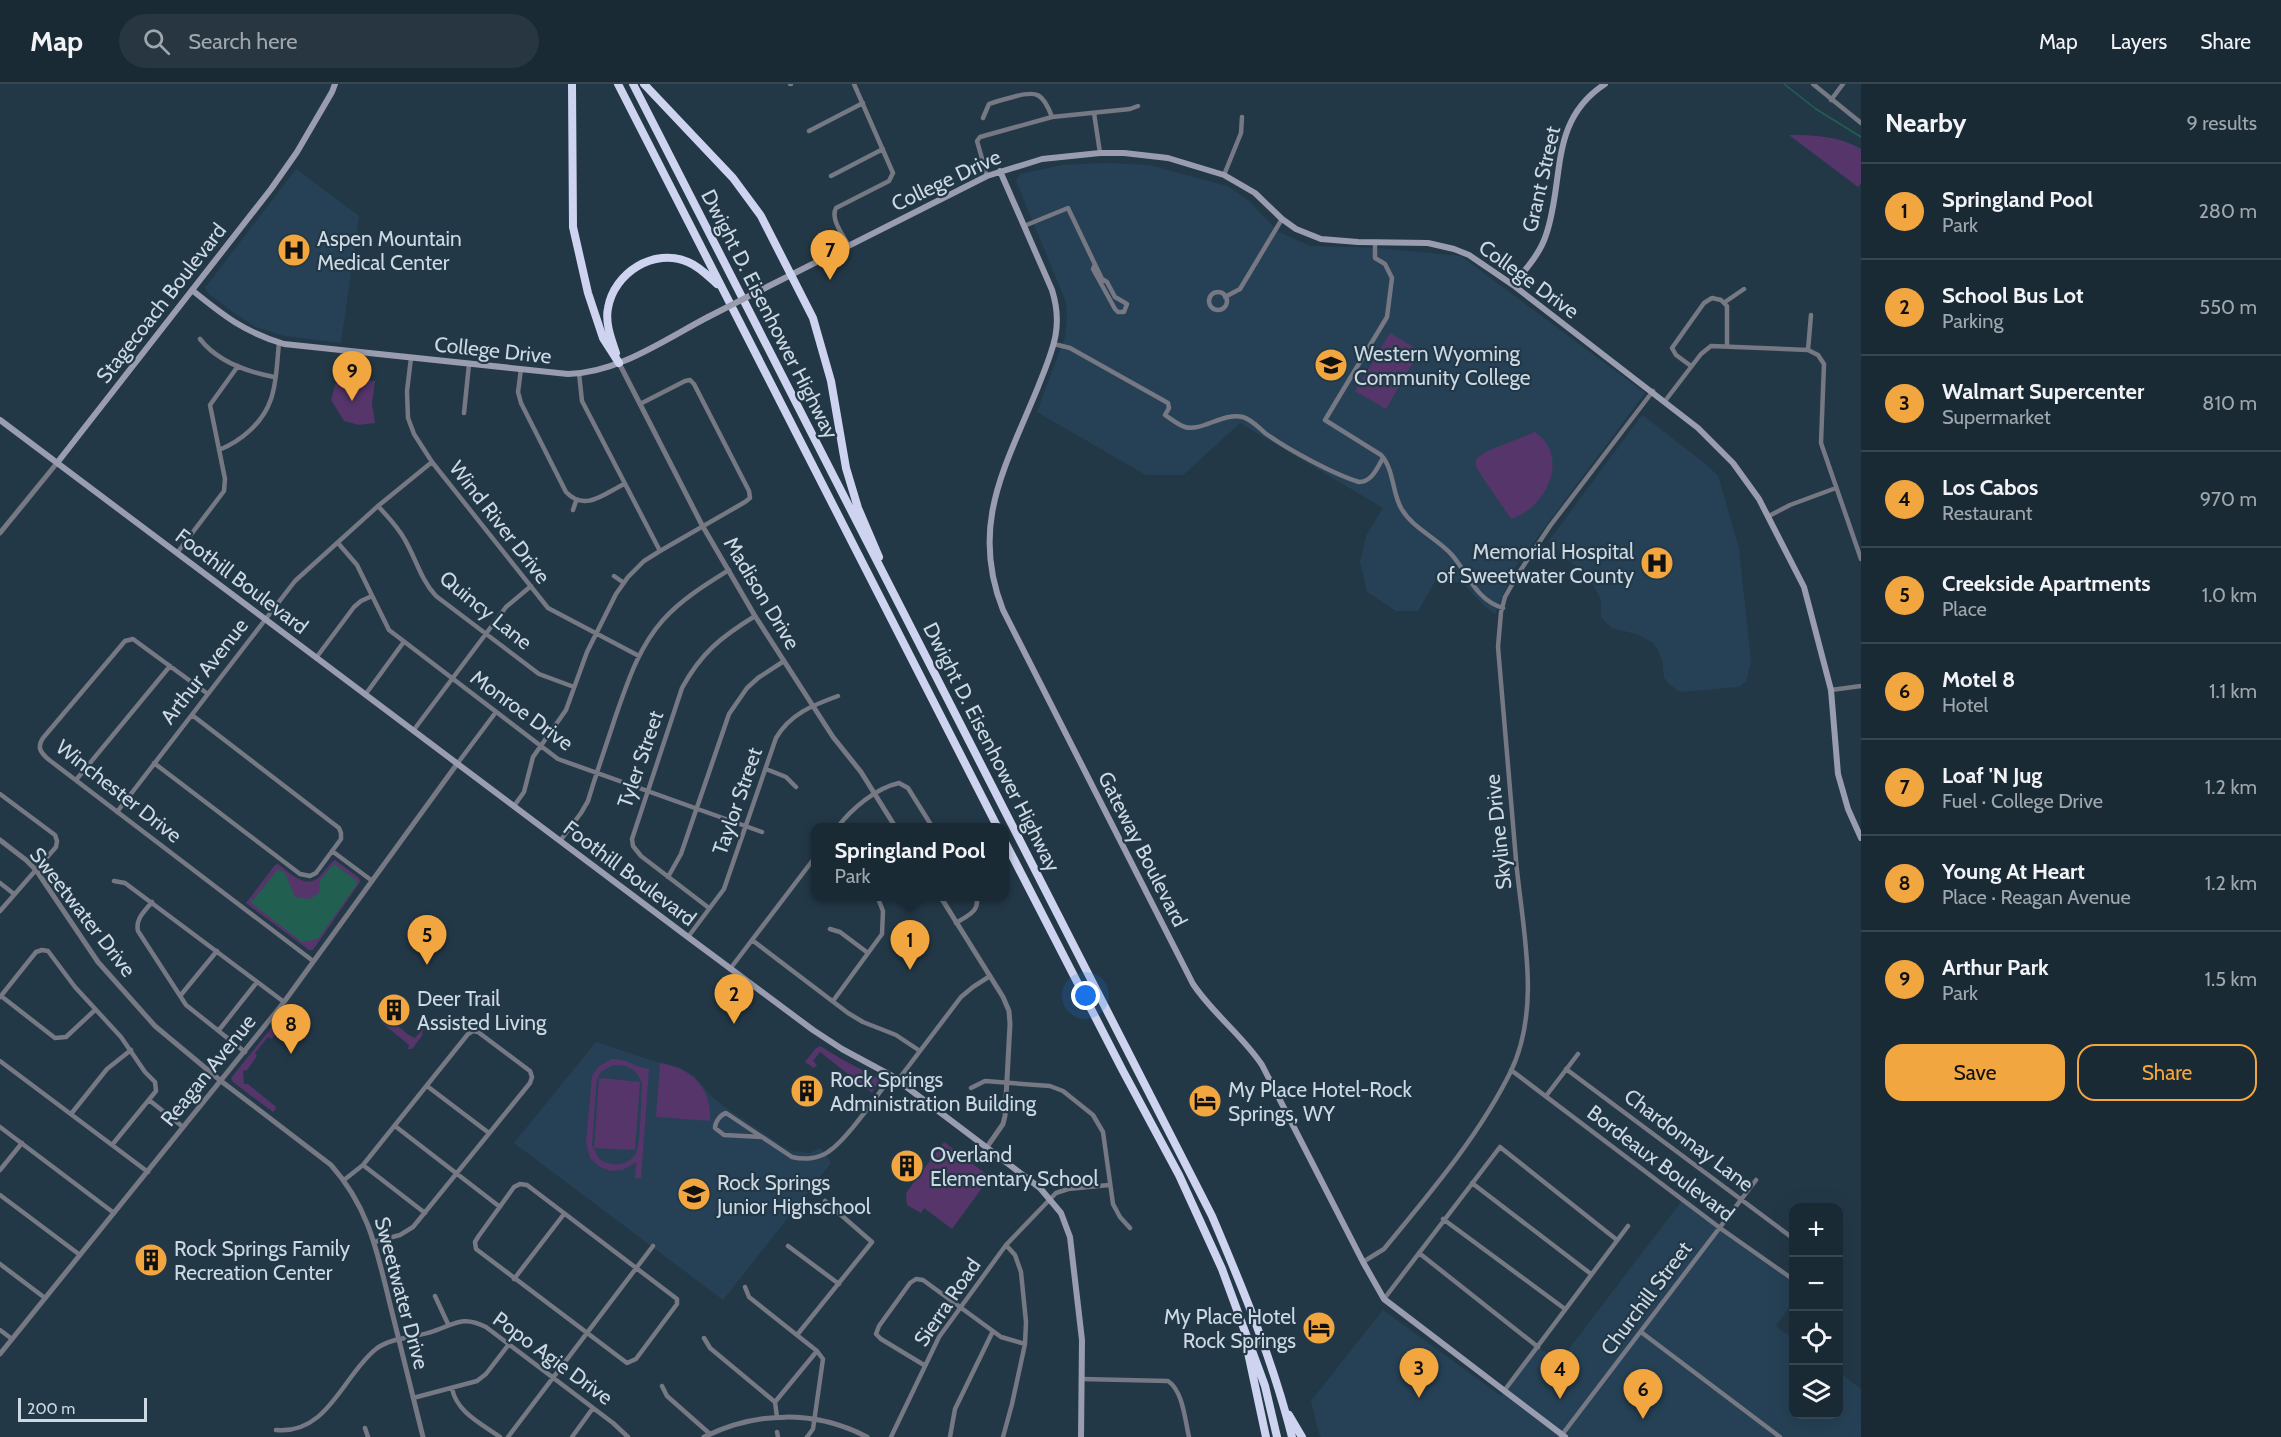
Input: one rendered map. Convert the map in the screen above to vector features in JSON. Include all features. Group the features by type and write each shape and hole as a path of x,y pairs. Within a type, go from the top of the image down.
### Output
{"highway":[{"path":"573,84 573,227 588,293 603,338 619,363"},
{"name":"Dwight D. Eisenhower Highway","path":"618,84 995,823"},
{"name":"Dwight D. Eisenhower Highway","path":"633,84 1212,1216 1256,1320 1292,1437"},
{"path":"644,84 733,178 761,216 813,318 828,370 846,468 858,508 912,632"},
{"path":"619,363 609,331 607,310 612,292 623,276 638,265 672,257 688,261 703,271 723,290"},
{"name":"Dwight D. Eisenhower Highway","path":"1009,848 1179,1175 1222,1269 1265,1386 1277,1437"},
{"path":"1241,1320 1266,1437"},
{"path":"1285,1410 1302,1437"}],"main road":[{"name":"Stagecoach Boulevard","path":"57,463 271,189 297,152 335,84"},
{"name":"Grant Street","path":"1513,285 1539,251 1546,236 1563,140 1572,119 1584,100 1605,84"},
{"name":"College Drive","path":"192,290 234,323 256,335 279,343 579,374 619,363 987,176 1042,159 1100,153 1132,153 1168,158 1224,175 1255,193 1281,219 1296,229 1321,239 1375,243 1428,243 1454,249 1480,261 1665,401 1716,444 1748,484 1769,516 1804,587 1831,690 1838,774 1848,809 1861,838"},
{"name":"Gateway Boulevard","path":"1000,171 1057,307 1058,319 1054,344 991,510 988,545 997,594 1193,984 1212,1010 1245,1042 1262,1065 1384,1299 1562,1436"},
{"name":"Foothill Boulevard","path":"0,420 730,969 813,1030 895,1078 1040,1188 1061,1213 1070,1237 1082,1341 1081,1437"}],"street":[{"path":"849,246 835,218 836,208 889,181 893,173 854,84"},
{"path":"1812,84 1861,123"},
{"path":"1831,100 1843,84"},
{"path":"983,118 989,104 1029,92 1041,96 1047,102 1052,117"},
{"path":"809,131 863,104"},
{"path":"987,176 978,141 980,137 1052,117 1130,110 1138,106"},
{"path":"1094,113 1100,153"},
{"path":"1224,175 1241,133 1242,117"},
{"path":"831,176 883,149"},
{"path":"1024,226 1068,208 1095,264 1115,297 1126,302 1124,312 1118,312 1115,309 1093,269 1095,264"},
{"path":"1226,297 1240,289 1281,219"},
{"path":"1375,243 1375,258 1384,264 1392,278 1387,317 1325,420 1383,458 1396,497 1408,518 1452,555 1485,600 1503,608"},
{"path":"1725,302 1744,289"},
{"path":"1691,366 1673,352 1674,344 1708,300 1717,298 1725,302 1728,311 1727,345"},
{"path":"1809,350 1811,315"},
{"path":"200,339 210,350 238,366 274,377"},
{"path":"219,450 242,439 267,408 272,397 279,343"},
{"path":"1054,344 1070,348 1168,403 1169,408 1165,415 1183,426 1191,427 1233,416 1248,419 1265,433 1303,455 1342,476 1359,482 1372,477 1383,458"},
{"path":"1665,401 1701,354 1711,346 1809,350 1818,355 1825,369 1821,443 1861,559"},
{"name":"Wind River Drive","path":"411,358 407,391 408,418 414,434 432,462 548,608 639,656"},
{"name":"Madison Drive","path":"619,363 702,525 755,616 812,706 837,743 861,772 893,823"},
{"path":"465,413 469,364"},
{"path":"177,553 224,491 225,479 210,405 238,366"},
{"path":"521,369 518,392 521,403 566,492 581,503 590,501 624,484"},
{"path":"579,374 582,401 660,551"},
{"path":"514,806 528,782 529,766 560,721 587,652 624,583 644,561 750,498 749,491 690,380 640,404"},
{"name":"Skyline Drive","path":"1363,1262 1384,1248 1463,1149 1483,1121 1511,1070 1524,1028 1527,977 1525,923 1517,870 1498,647 1505,597 1550,526 1653,392"},
{"name":"Arthur Avenue","path":"117,812 295,581 378,506 432,462"},
{"name":"Stagecoach Boulevard","path":"0,533 57,463"},
{"path":"1769,516 1790,505 1836,488"},
{"path":"573,510 576,501"},
{"name":"Quincy Lane","path":"378,506 396,525 426,585 436,596 539,674 574,687"},
{"name":"Monroe Drive","path":"338,543 357,565 389,630 540,747 558,759 596,774 762,831"},
{"path":"560,841 581,813 639,656 662,621 678,605 698,589 729,570"},
{"path":"614,576 624,583"},
{"path":"413,731 506,607 531,586"},
{"path":"316,658 354,607 372,596"},
{"name":"Tyler Street","path":"710,908 641,856 633,846 633,831 682,688 692,670 719,640 755,616"},
{"name":"Winchester Drive","path":"208,694 133,639 125,641 43,738 39,744 42,754 313,961"},
{"path":"365,695 403,643"},
{"path":"668,877 681,854 729,714 738,699 758,678 784,661"},
{"path":"76,780 170,666"},
{"path":"1831,690 1861,686"},
{"name":"Taylor Street","path":"688,937 724,889 776,738 782,728 812,706 838,696"},
{"name":"Reagan Avenue","path":"0,1354 284,1002 496,712"},
{"path":"154,764 304,876 313,875 332,851 342,836 336,825 192,714"},
{"path":"766,769 786,777 796,787"},
{"path":"841,823 848,814 895,784 905,785 930,823"},
{"path":"0,794 56,837 56,847 0,911"},
{"name":"Sweetwater Drive","path":"0,840 36,870 98,962 155,1026 221,1081 330,1165 344,1180 362,1209 374,1242 423,1437"},
{"path":"332,851 371,880"},
{"path":"730,969 811,863"},
{"path":"114,881 125,883 152,902 284,1002"},
{"path":"0,883 14,894"},
{"path":"833,1001 878,940 883,926 883,911 879,901"},
{"path":"942,901 1007,1004 1011,1017 1005,1116 1003,1124 987,1147"},
{"path":"956,923 976,910 977,901"},
{"path":"152,902 136,925 138,931 186,1005 245,1052"},
{"path":"830,929 840,932 868,953"},
{"path":"752,940 856,1018 896,1035 920,1051"},
{"path":"95,1010 61,1039 55,1038 0,997 36,952 48,951 95,1010 131,1050 157,1086 156,1091 112,1145"},
{"path":"180,996 217,951"},
{"path":"762,1137 723,1135 715,1128 715,1124 722,1114 726,1113 762,1137 792,1157 809,1158 827,1153 842,1140 920,1051 967,991 990,976"},
{"path":"219,1030 257,982"},
{"path":"344,1180 363,1165 468,1034 473,1031 478,1032 530,1071 532,1077 530,1083 425,1213 406,1232 374,1242"},
{"path":"71,1114 107,1069 131,1050"},
{"path":"1546,1096 1578,1054"},
{"path":"0,1060 148,1172"},
{"name":"Chardonnay Lane","path":"1566,1069 1789,1235"},
{"name":"Bordeaux Boulevard","path":"1511,1070 1720,1228 1789,1276"},
{"path":"971,1088 985,1081 1040,1084 1057,1088 1093,1115 1103,1132 1109,1185 1116,1211 1130,1228"},
{"path":"427,1086 489,1133"},
{"path":"149,1100 183,1128"},
{"path":"395,1126 500,1207"},
{"path":"0,1127 114,1213"},
{"path":"0,1170 22,1143"},
{"path":"1384,1299 1443,1219 1500,1148 1617,1240"},
{"path":"363,1165 425,1213"},
{"name":"Churchill Street","path":"1562,1436 1756,1180"},
{"path":"1472,1183 1591,1274"},
{"path":"519,1184 527,1185 677,1299 677,1304 636,1359 627,1363 476,1249 475,1242 500,1207 514,1187 519,1184"},
{"path":"1050,1198 1061,1191 1109,1185"},
{"path":"0,1195 80,1255"},
{"name":"Sierra Road","path":"891,1437 939,1338 1006,1245 1050,1198"},
{"path":"797,1335 872,1242 825,1201"},
{"path":"514,1279 564,1214"},
{"path":"1443,1219 1565,1309"},
{"path":"1504,1391 1628,1226"},
{"path":"1003,1437 1025,1344 1026,1322 1021,1272 1015,1254 1006,1245"},
{"path":"508,1437 652,1246"},
{"path":"788,1246 838,1284"},
{"path":"1419,1253 1538,1347"},
{"path":"0,1264 45,1298"},
{"path":"924,1365 876,1334 879,1326 910,1283 916,1279 923,1280 1006,1340 1025,1344"},
{"path":"745,1287 749,1297 822,1356 824,1363 813,1429 807,1437"},
{"path":"435,1296 448,1324"},
{"name":"Popo Agie Drive","path":"276,1430 295,1428 315,1419 327,1408 376,1349 461,1321 475,1322 486,1327 628,1437"},
{"path":"0,1330 12,1339"},
{"path":"950,1437 956,1409 993,1331"},
{"path":"1641,1332 1780,1437"},
{"path":"704,1338 711,1348 775,1402 777,1417"},
{"path":"413,1398 482,1378 509,1344"},
{"path":"775,1402 817,1351"},
{"path":"1082,1379 1173,1384 1178,1394 1189,1437"},
{"path":"662,1386 667,1396 707,1436 738,1423 777,1417 814,1419 841,1426 867,1437"},
{"path":"452,1388 453,1397 460,1407 500,1437"},
{"path":"572,1437 593,1408"},
{"path":"366,1428 368,1437"}],"shaded area":[{"path":"1789,135 1835,139 1861,149 1861,183 1858,187"},
{"name":"Western Wyoming Community College","path":"1107,163 1149,165 1227,186 1249,201 1279,232 1310,246 1378,248 1461,256 1645,393 1513,570 1495,614 1484,606 1464,584 1437,578 1418,611 1396,611 1367,592 1360,562 1366,536 1383,508 1240,423 1183,475 1146,475 1037,412 1065,337 1066,302 1016,181 1020,174 1063,165"},
{"name":"Aspen Mountain Medical Center","path":"296,169 359,216 341,343 285,336 256,327 208,293 205,288"},
{"path":"1390,333 1420,351 1386,409 1355,391"},
{"path":"337,378 375,381 372,403 375,423 359,425 344,421 331,400"},
{"name":"Memorial Hospital of Sweetwater County","path":"1642,415 1718,476 1739,548 1751,662 1746,681 1739,687 1680,692 1670,685 1664,678 1662,660 1652,642 1636,634 1612,628 1601,617 1601,600 1590,579 1548,542"},
{"path":"1535,432 1546,442 1551,455 1550,481 1535,504 1524,513 1511,519 1476,467 1476,459 1485,452"},
{"path":"335,860 359,878 360,882 313,950 309,950 246,903 275,865 278,864 299,879 310,881 316,880"},
{"path":"334,864 356,880 357,884 318,939 302,942 250,902 278,869 285,873 295,897 310,899 319,893 320,880"},
{"path":"288,1010 297,1017 297,1020 298,1018 299,1023 279,1027 272,1039 268,1037 255,1053 257,1056 247,1070 243,1071 244,1084 248,1084 275,1106 276,1109 273,1112 233,1082 231,1078"},
{"path":"384,1019 389,1023 392,1020 415,1038 422,1030 418,1026 423,1027 422,1036 412,1049 408,1049 409,1045 381,1022"},
{"name":"Rock Springs Junior Highschool","path":"596,1042 680,1068 694,1076 712,1097 729,1110 790,1151 810,1153 821,1148 831,1163 723,1300 514,1143"},
{"path":"820,1046 876,1077 879,1081 872,1093 820,1052 813,1061 817,1065 814,1068 805,1062"},
{"path":"612,1059 617,1059 649,1069 641,1178 635,1178 636,1162 623,1170 611,1171 600,1167 590,1158 586,1143 592,1076 598,1067","holes":["613,1065 631,1068 640,1078 642,1083 641,1108 636,1153 629,1161 614,1164 599,1159 592,1145 597,1079 601,1072"]},
{"path":"660,1063 682,1070 698,1081 708,1099 710,1121 656,1117"},
{"path":"599,1079 640,1082 635,1150 594,1148"},
{"path":"944,1142 990,1177 952,1229 924,1208 921,1213 907,1205 906,1193"},
{"path":"1684,1198 1789,1276 1789,1308 1776,1326 1789,1336 1789,1419 1843,1419 1843,1375 1861,1389 1861,1437 1321,1437 1311,1401 1383,1310 1501,1396 1538,1347 1559,1362"}],"waterway":[{"path":"1784,84 1816,109 1861,137"}],"place":[{"name":"Aspen Mountain Medical Center","path":"294,250"},
{"name":"Loaf 'N Jug","path":"830,280"},
{"name":"Western Wyoming Community College","path":"1331,365"},
{"name":"Arthur Park","path":"352,401"},
{"name":"Memorial Hospital of Sweetwater County","path":"1657,563"},
{"name":"Creekside Apartments","path":"427,965"},
{"name":"Springland Pool","path":"910,970"},
{"name":"Deer Trail Assisted Living","path":"394,1010"},
{"name":"School Bus Lot","path":"734,1024"},
{"name":"Young At Heart","path":"291,1054"},
{"name":"Rock Springs Administration Building","path":"807,1091"},
{"name":"My Place Hotel-Rock Springs, WY","path":"1205,1101"},
{"name":"Overland Elementary School","path":"907,1166"},
{"name":"Rock Springs Junior Highschool","path":"694,1194"},
{"name":"Rock Springs Family Recreation Center","path":"151,1260"},
{"name":"My Place Hotel Rock Springs","path":"1319,1328"},
{"name":"Walmart Supercenter","path":"1419,1398"},
{"name":"Los Cabos","path":"1560,1399"},
{"name":"Motel 8","path":"1643,1419"}]}
